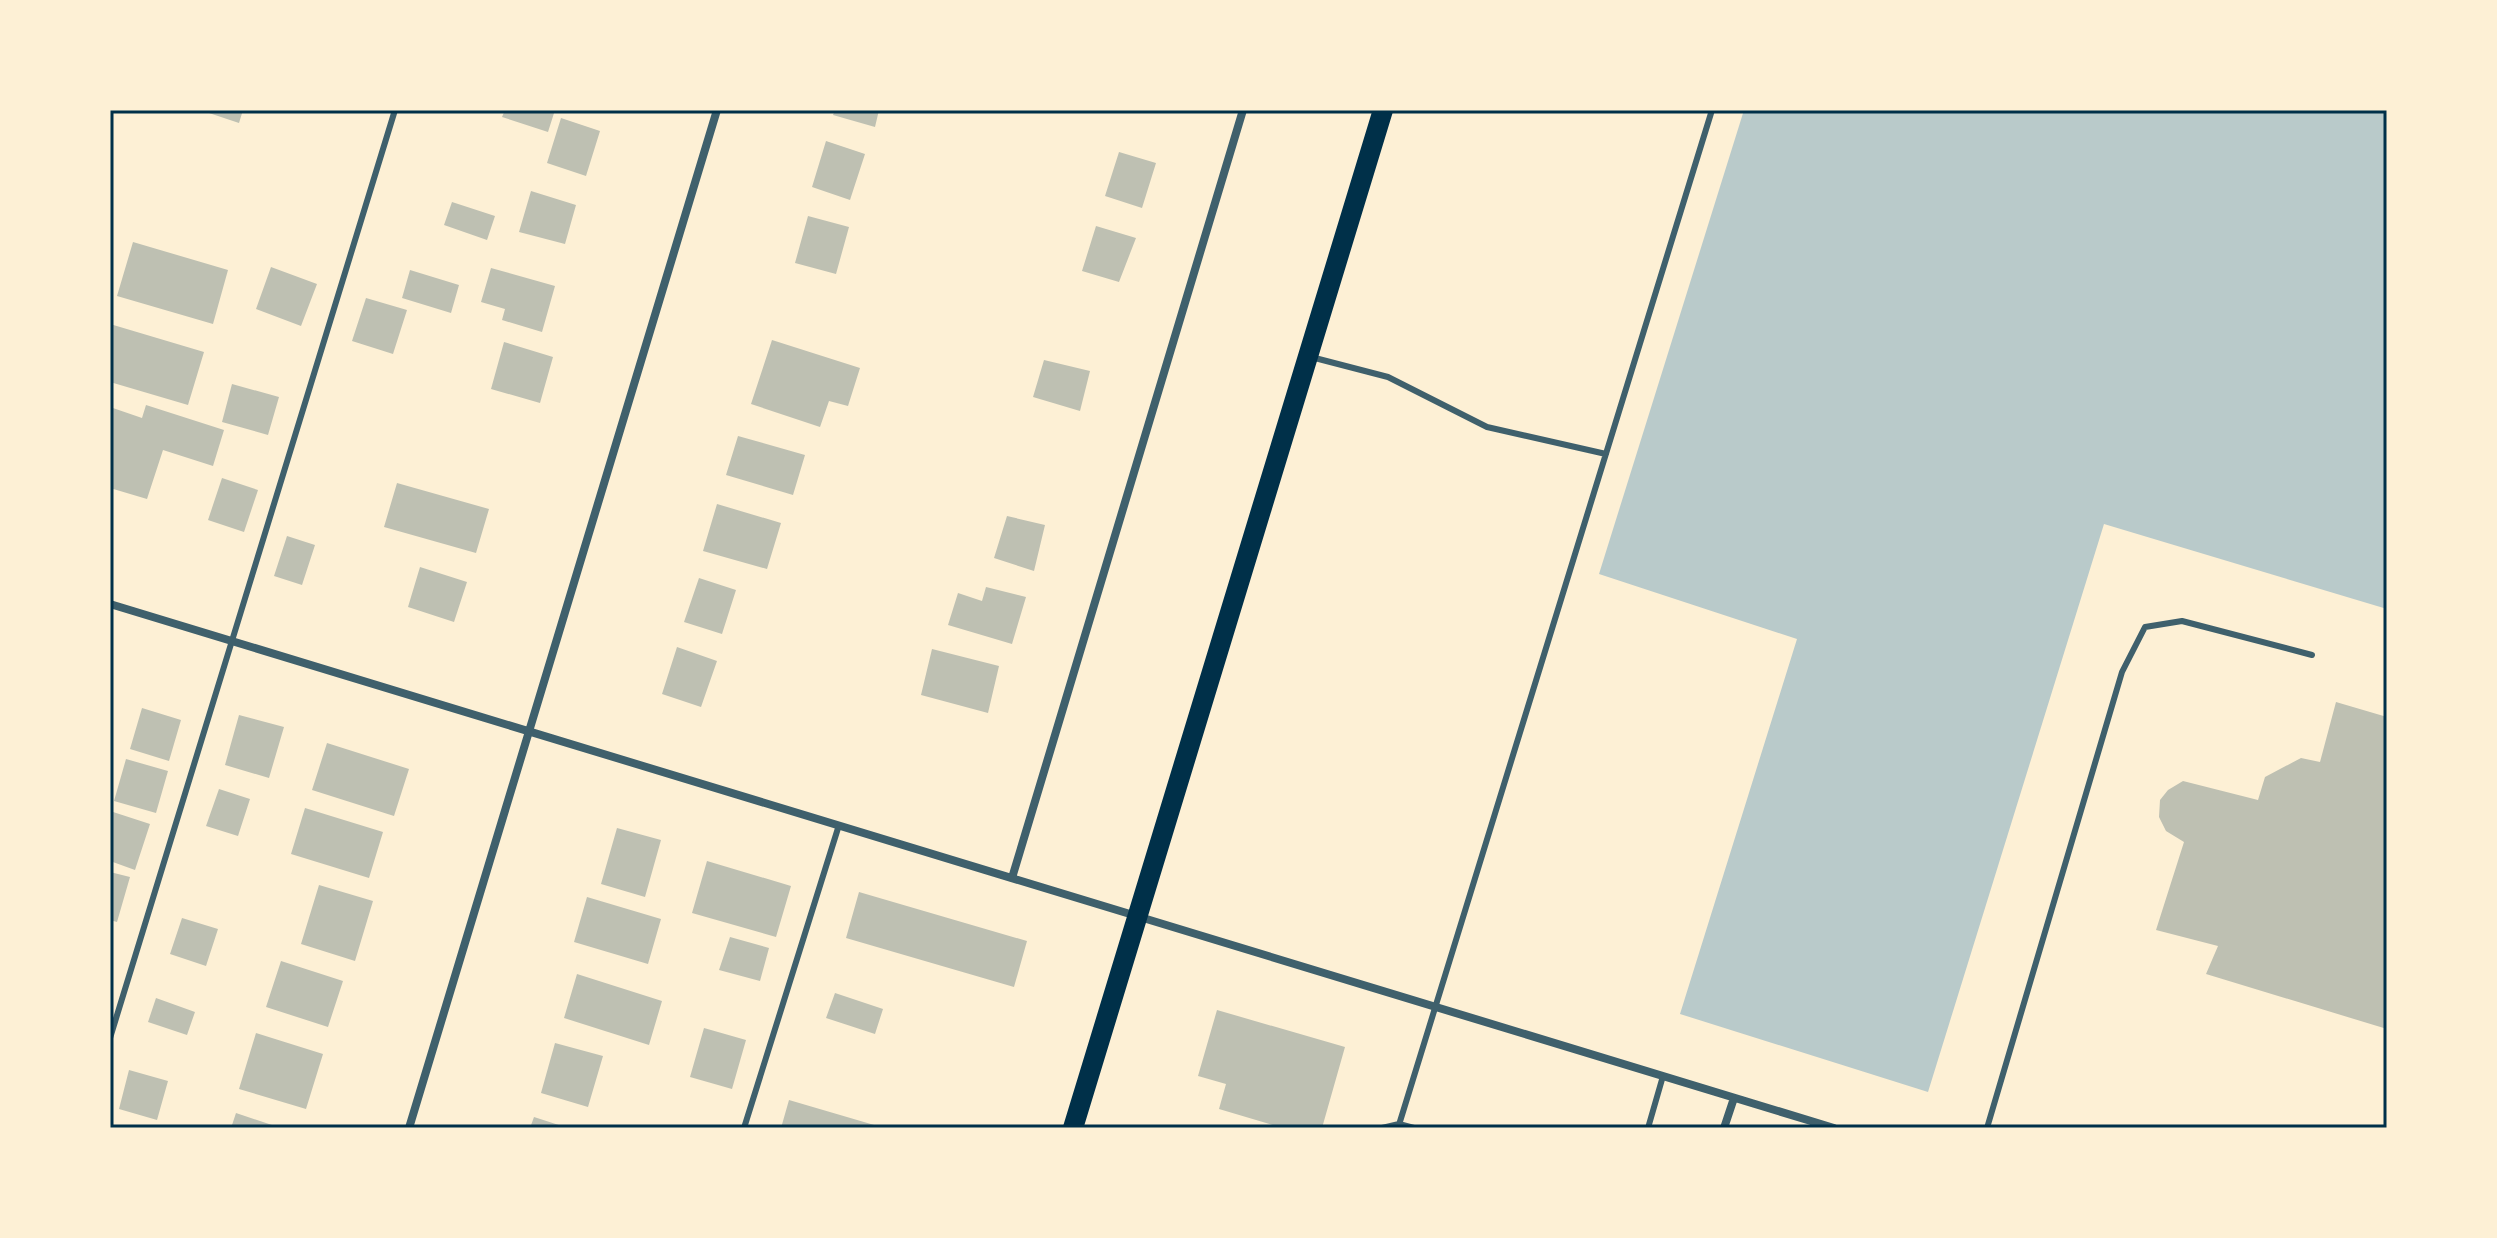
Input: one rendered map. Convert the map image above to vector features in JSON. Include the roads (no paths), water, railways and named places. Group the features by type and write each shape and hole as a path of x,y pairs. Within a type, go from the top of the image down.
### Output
{"main road":[{"path":"1073,1128 1383,110"}],"street":[{"path":"409,1128 717,110"},
{"path":"1012,878 1243,110"},
{"path":"110,604 1834,1128"},
{"path":"1724,1128 1734,1098"}],"lane":[{"path":"110,1038 395,110"},
{"path":"1399,1126 1712,110"},
{"path":"1309,356 1388,377 1487,427 1606,454"},
{"path":"1987,1128 2122,672 2145,627 2182,621 2312,655"},
{"path":"744,1128 839,825"},
{"path":"1648,1128 1663,1076"},
{"path":"1382,1128 1414,1128"}]}
